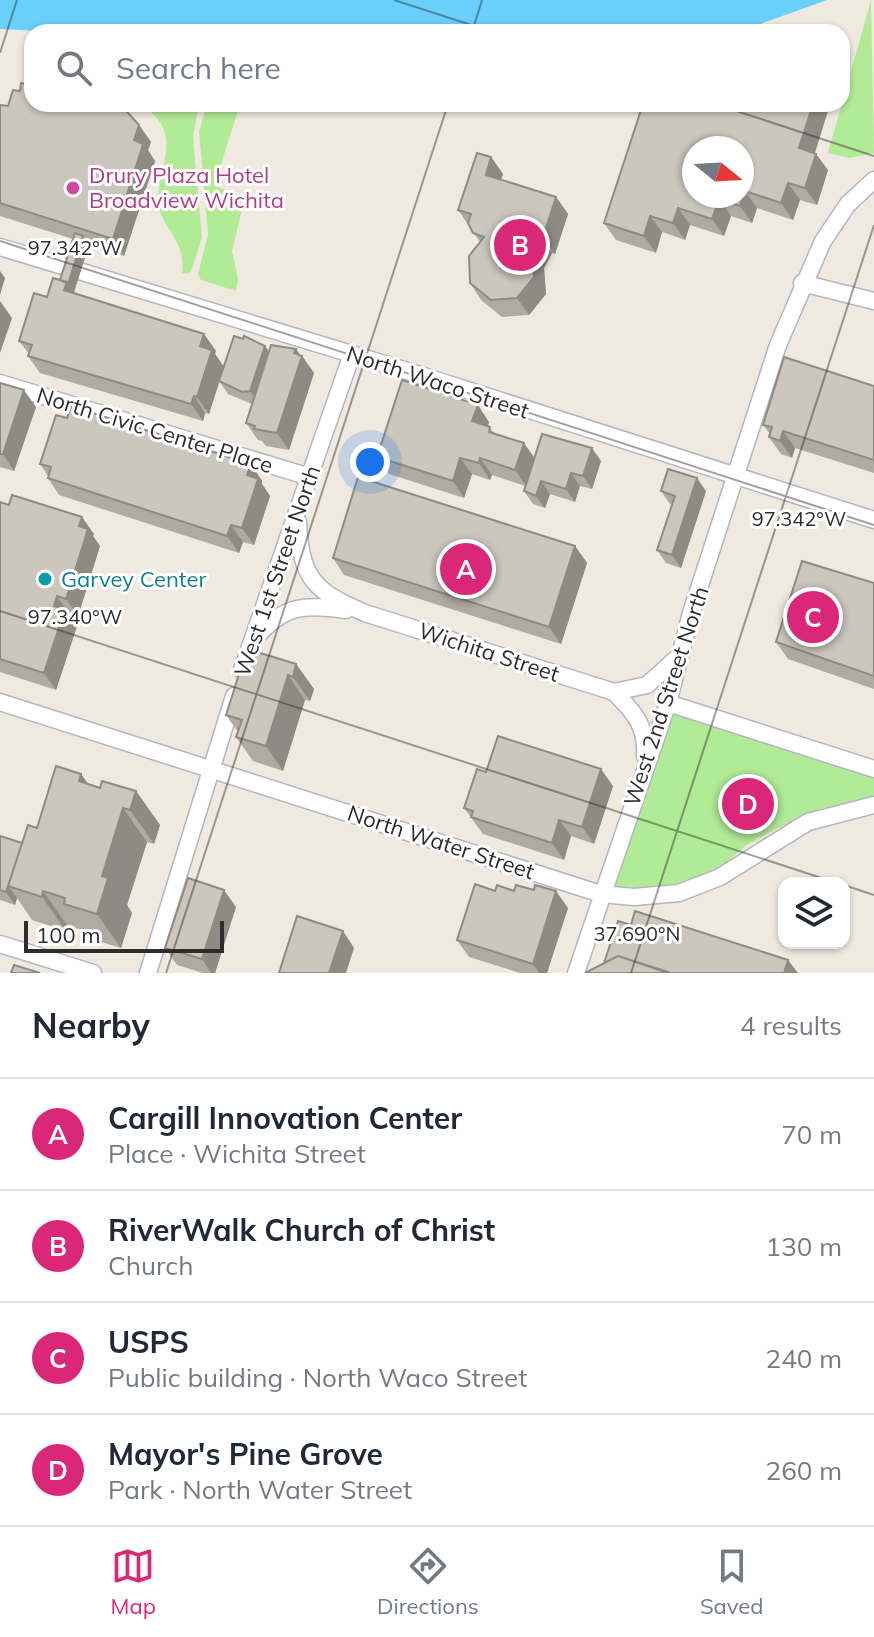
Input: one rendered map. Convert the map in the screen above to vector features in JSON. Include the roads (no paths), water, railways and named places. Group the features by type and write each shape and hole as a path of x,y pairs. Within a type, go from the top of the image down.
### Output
{"street":[{"name":"West 2nd Street North","path":"576,973 668,703 678,657 735,474 802,283 823,241 848,204 874,180"},
{"name":"North Waco Street","path":"0,247 352,354 874,520"},
{"path":"802,283 874,301"},
{"name":"West 1st Street North","path":"148,973 249,645 352,354"},
{"name":"North Civic Center Place","path":"0,383 310,477"},
{"path":"298,513 301,556 313,585 328,597 365,613"},
{"path":"249,645 274,617 287,611 326,607 365,613"},
{"name":"Wichita Street","path":"365,613 614,692"},
{"path":"614,692 647,685 678,657"},
{"path":"614,692 636,714 644,729 646,752 641,776"},
{"name":"North Water Street","path":"0,702 601,894 636,897 679,893 720,877 808,822 874,805"},
{"path":"668,703 874,769"},
{"path":"0,944 93,973"}],"water":[{"path":"0,0 827,0 760,24 24,24 24,30 0,29"}],"place":[{"name":"Drury Plaza Hotel Broadview Wichita","path":"73,188"},
{"name":"RiverWalk Church of Christ","path":"520,245"},
{"name":"Cargill Innovation Center","path":"466,569"},
{"name":"Garvey Center","path":"45,579"},
{"name":"USPS","path":"813,617"},
{"name":"Mayor's Pine Grove","path":"748,804"}]}
